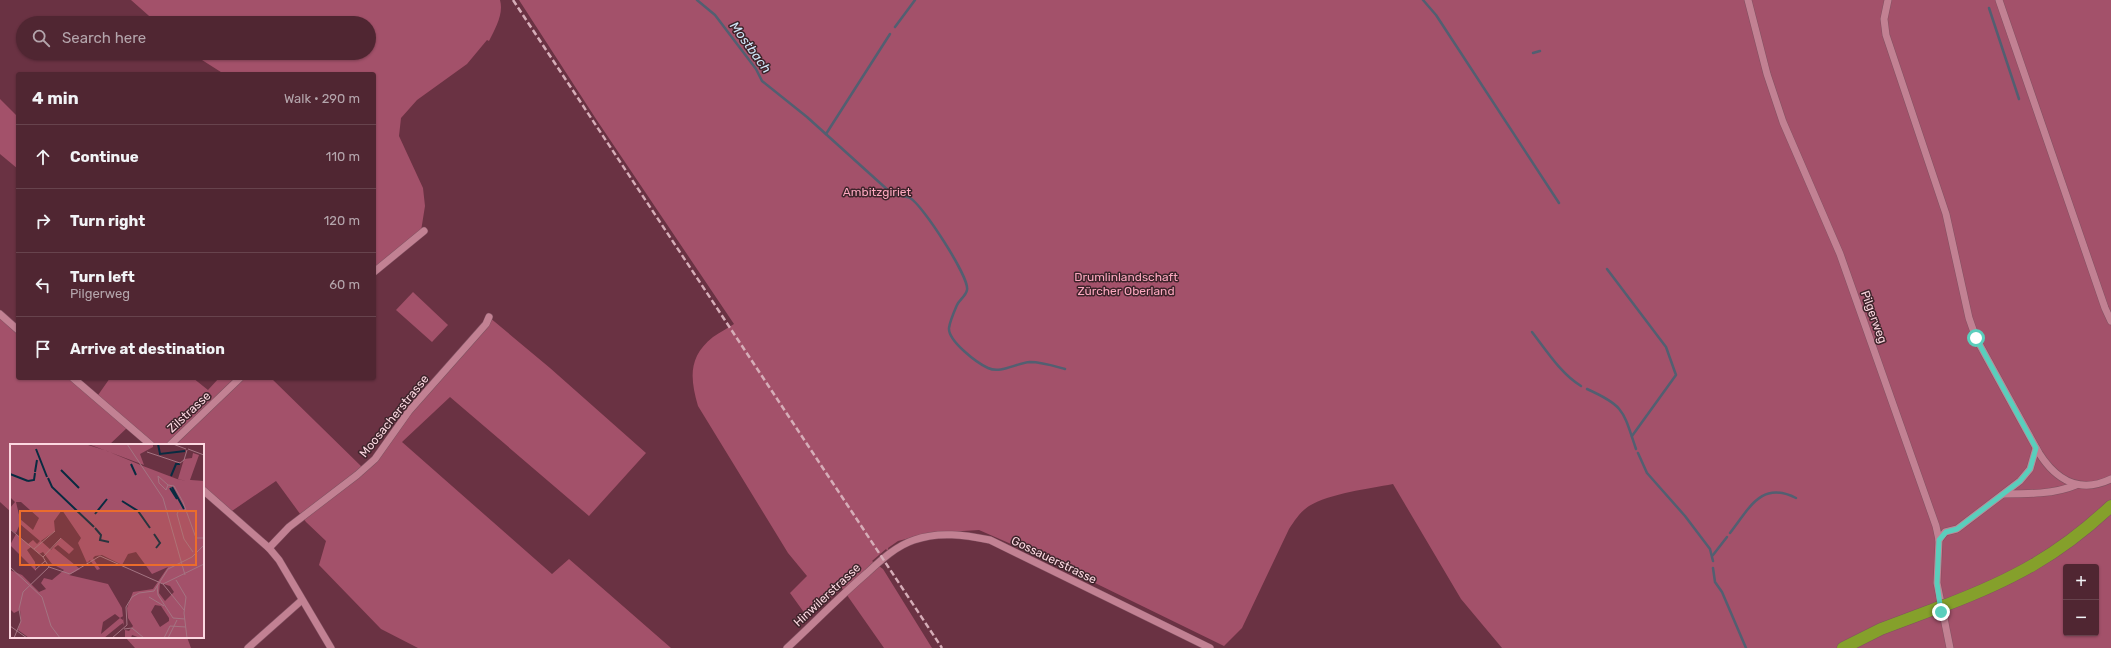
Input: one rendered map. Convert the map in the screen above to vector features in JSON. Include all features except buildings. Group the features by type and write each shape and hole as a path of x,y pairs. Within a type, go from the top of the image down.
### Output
{"highway":[{"path":"1843,648 1881,629 1992,587 2034,566 2070,542 2111,506"}],"street":[{"name":"Pilgerweg","path":"1748,0 1783,122 1840,254 1934,520 1939,540 1937,583 1950,648"},
{"path":"1888,0 1884,14 1884,28 1946,214 1972,329 1982,351 2036,448 2056,474 2076,485"},
{"path":"1999,0 2105,308 2111,321"},
{"path":"376,270 424,231"},
{"path":"0,314 16,328"},
{"name":"Moosacherstrasse","path":"269,548 289,527 375,460 409,412 486,324 489,317"},
{"path":"75,380 149,444"},
{"name":"Zilstrasse","path":"171,444 238,380"},
{"path":"1939,540 1946,532 1957,529 2004,494 2028,472 2036,448"},
{"path":"2004,494 2038,493 2065,489 2076,485 2094,485 2111,479"},
{"path":"204,491 269,548 279,560 331,648"},
{"name":"Gossauerstrasse","path":"883,559 914,540 942,534 964,535 990,540 1210,648"},
{"name":"Hinwilerstrasse","path":"787,648 883,559"},
{"path":"248,648 302,600"}],"green space":[{"path":"131,0 500,0 501,5 500,16 489,41 487,40 467,64 417,100 401,118 399,136 423,188 425,206 421,231 376,267 376,72 221,72 202,60 376,60 376,16 149,16"},
{"name":"Drumlinlandschaft Zürcher Oberland","path":"519,0 2111,0 2111,648 1502,648 1461,599 1393,484 1350,492 1328,498 1309,506 1303,511 1289,529 1242,628 1224,646 1050,561 979,530 930,533 898,541 888,548 889,553 886,549 872,561 883,569 932,648 884,648 842,588 808,618 790,593 807,576 788,553 698,406 693,386 693,368 695,360 699,352 713,337 734,324 596,119"},
{"path":"0,99 16,115 16,167 0,154"},
{"path":"413,292 448,325 432,342 396,310"},
{"path":"0,314 16,328 16,380 76,380 96,398 109,380 196,380 208,390 217,380 273,380 364,469 409,411 489,317 550,368 646,453 589,516 450,397 402,442 552,574 569,559 671,648 418,648 381,629 319,565 326,541 306,522 276,481 229,513 204,491 204,444 150,444 129,426 110,444 10,444 10,511 0,502"},
{"path":"126,638 187,638 191,648 135,648"}],"waterway":[{"name":"Mostbach","path":"697,0 715,15 756,69 762,81 807,117 890,192"},
{"name":"Mostbach","path":"895,27 915,0"},
{"path":"1423,0 1436,15 1559,203"},
{"path":"1989,8 2019,99"},
{"name":"Mostbach","path":"826,134 890,34"},
{"path":"1533,53 1540,51"},
{"name":"Mostbach","path":"895,195 905,196 916,203 944,242 961,271 967,290 957,305 949,328 953,339 958,345 977,361 993,370 1030,362 1043,363 1065,369"},
{"path":"1607,269 1666,347 1676,375 1632,436"},
{"path":"1532,332 1560,368 1581,386"},
{"path":"1587,389 1609,400 1621,411 1636,449"},
{"path":"1638,453 1647,473 1685,516 1710,549 1713,561"},
{"path":"1730,533 1750,507 1765,495 1774,492 1784,493 1796,498"},
{"path":"1713,555 1727,537"},
{"path":"1713,568 1715,582 1722,592 1746,648"}],"railway":[{"path":"513,0 942,648"}],"route":[{"path":"1941,612 1937,583 1939,540 1946,532 1957,529 2020,481 2030,469 2036,448 1976,338"}],"park label":[{"name":"Ambitzgiriet","path":"877,192"}]}
